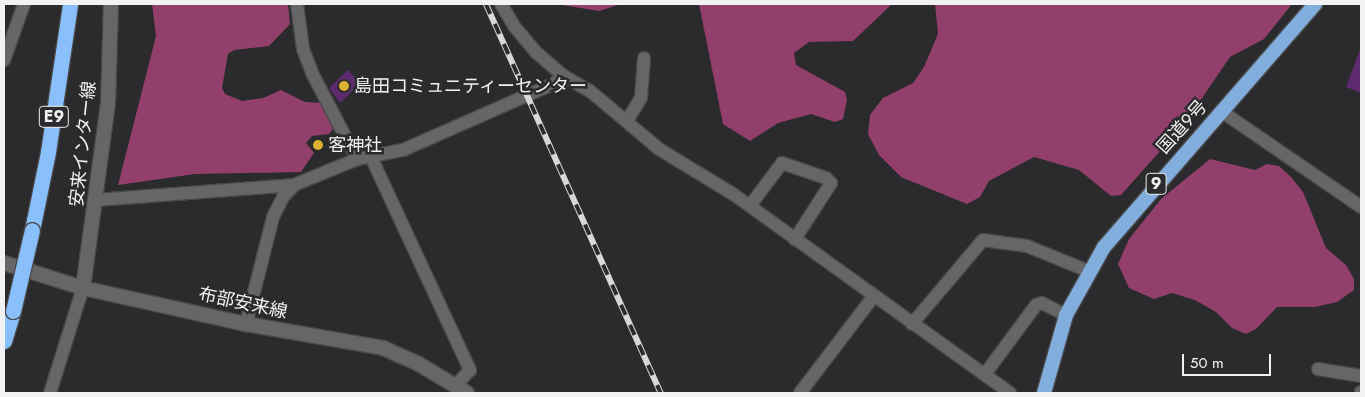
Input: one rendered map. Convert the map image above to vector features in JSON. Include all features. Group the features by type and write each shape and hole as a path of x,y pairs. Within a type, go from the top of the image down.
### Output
{"highway":[{"name":"E9","path":"4,341 32,230 57,98 70,4"},
{"name":"国道9号","path":"1044,393 1066,315 1088,271 1116,230 1315,4"}],"main road":[{"name":"安来インター線","path":"83,288 108,104 111,4"},
{"name":"布部安来線","path":"4,264 83,288 246,324 383,348 462,389"}],"street":[{"path":"4,60 24,4"},
{"path":"297,4 303,49 312,73 358,159"},
{"path":"501,4 514,26 537,53 562,75 590,91 659,149 733,194 1010,393"},
{"path":"627,121 641,98 644,58"},
{"path":"96,200 294,186 358,159 372,159 403,150 557,82 562,75"},
{"path":"1221,111 1361,207"},
{"path":"372,159 470,370 462,389"},
{"path":"752,202 782,163 833,180 794,239"},
{"path":"246,324 272,217 283,197 294,186"},
{"path":"912,324 983,240 1026,246 1088,271"},
{"path":"50,393 83,288"},
{"path":"800,393 874,296"},
{"path":"985,374 1036,304 1042,303 1066,315"},
{"path":"1318,369 1361,376"}],"shaded area":[{"path":"152,4 288,4 290,24 269,46 234,50 228,54 222,88 225,94 242,101 263,98 281,90 305,102 321,103 336,125 329,134 312,136 306,143 314,153 301,172 195,174 118,185 156,36"},
{"path":"556,4 621,4 599,11"},
{"path":"699,4 892,4 853,41 809,42 794,53 796,65 845,92 847,100 843,119 835,122 811,114 778,123 750,141 723,124"},
{"path":"935,4 1292,4 1264,39 1230,57 1185,123 1121,195 1111,196 1079,170 1034,157 989,181 980,197 967,204 901,177 879,155 868,134 870,115 883,98 913,83 924,67 938,34"},
{"path":"1210,159 1255,170 1267,164 1279,166 1303,192 1326,248 1346,265 1354,279 1354,290 1337,302 1315,307 1277,307 1256,329 1246,334 1232,328 1216,312 1195,300 1172,293 1154,299 1129,288 1118,264 1129,239 1161,199"}],"building":[{"path":"1361,50 1361,93 1346,87"},
{"name":"島田コミュニティーセンター","path":"348,70 360,83 340,103 329,88"}],"railway":[{"path":"486,4 661,393"}],"place":[{"name":"島田コミュニティーセンター","path":"344,86"},
{"name":"客神社","path":"318,145"}]}
